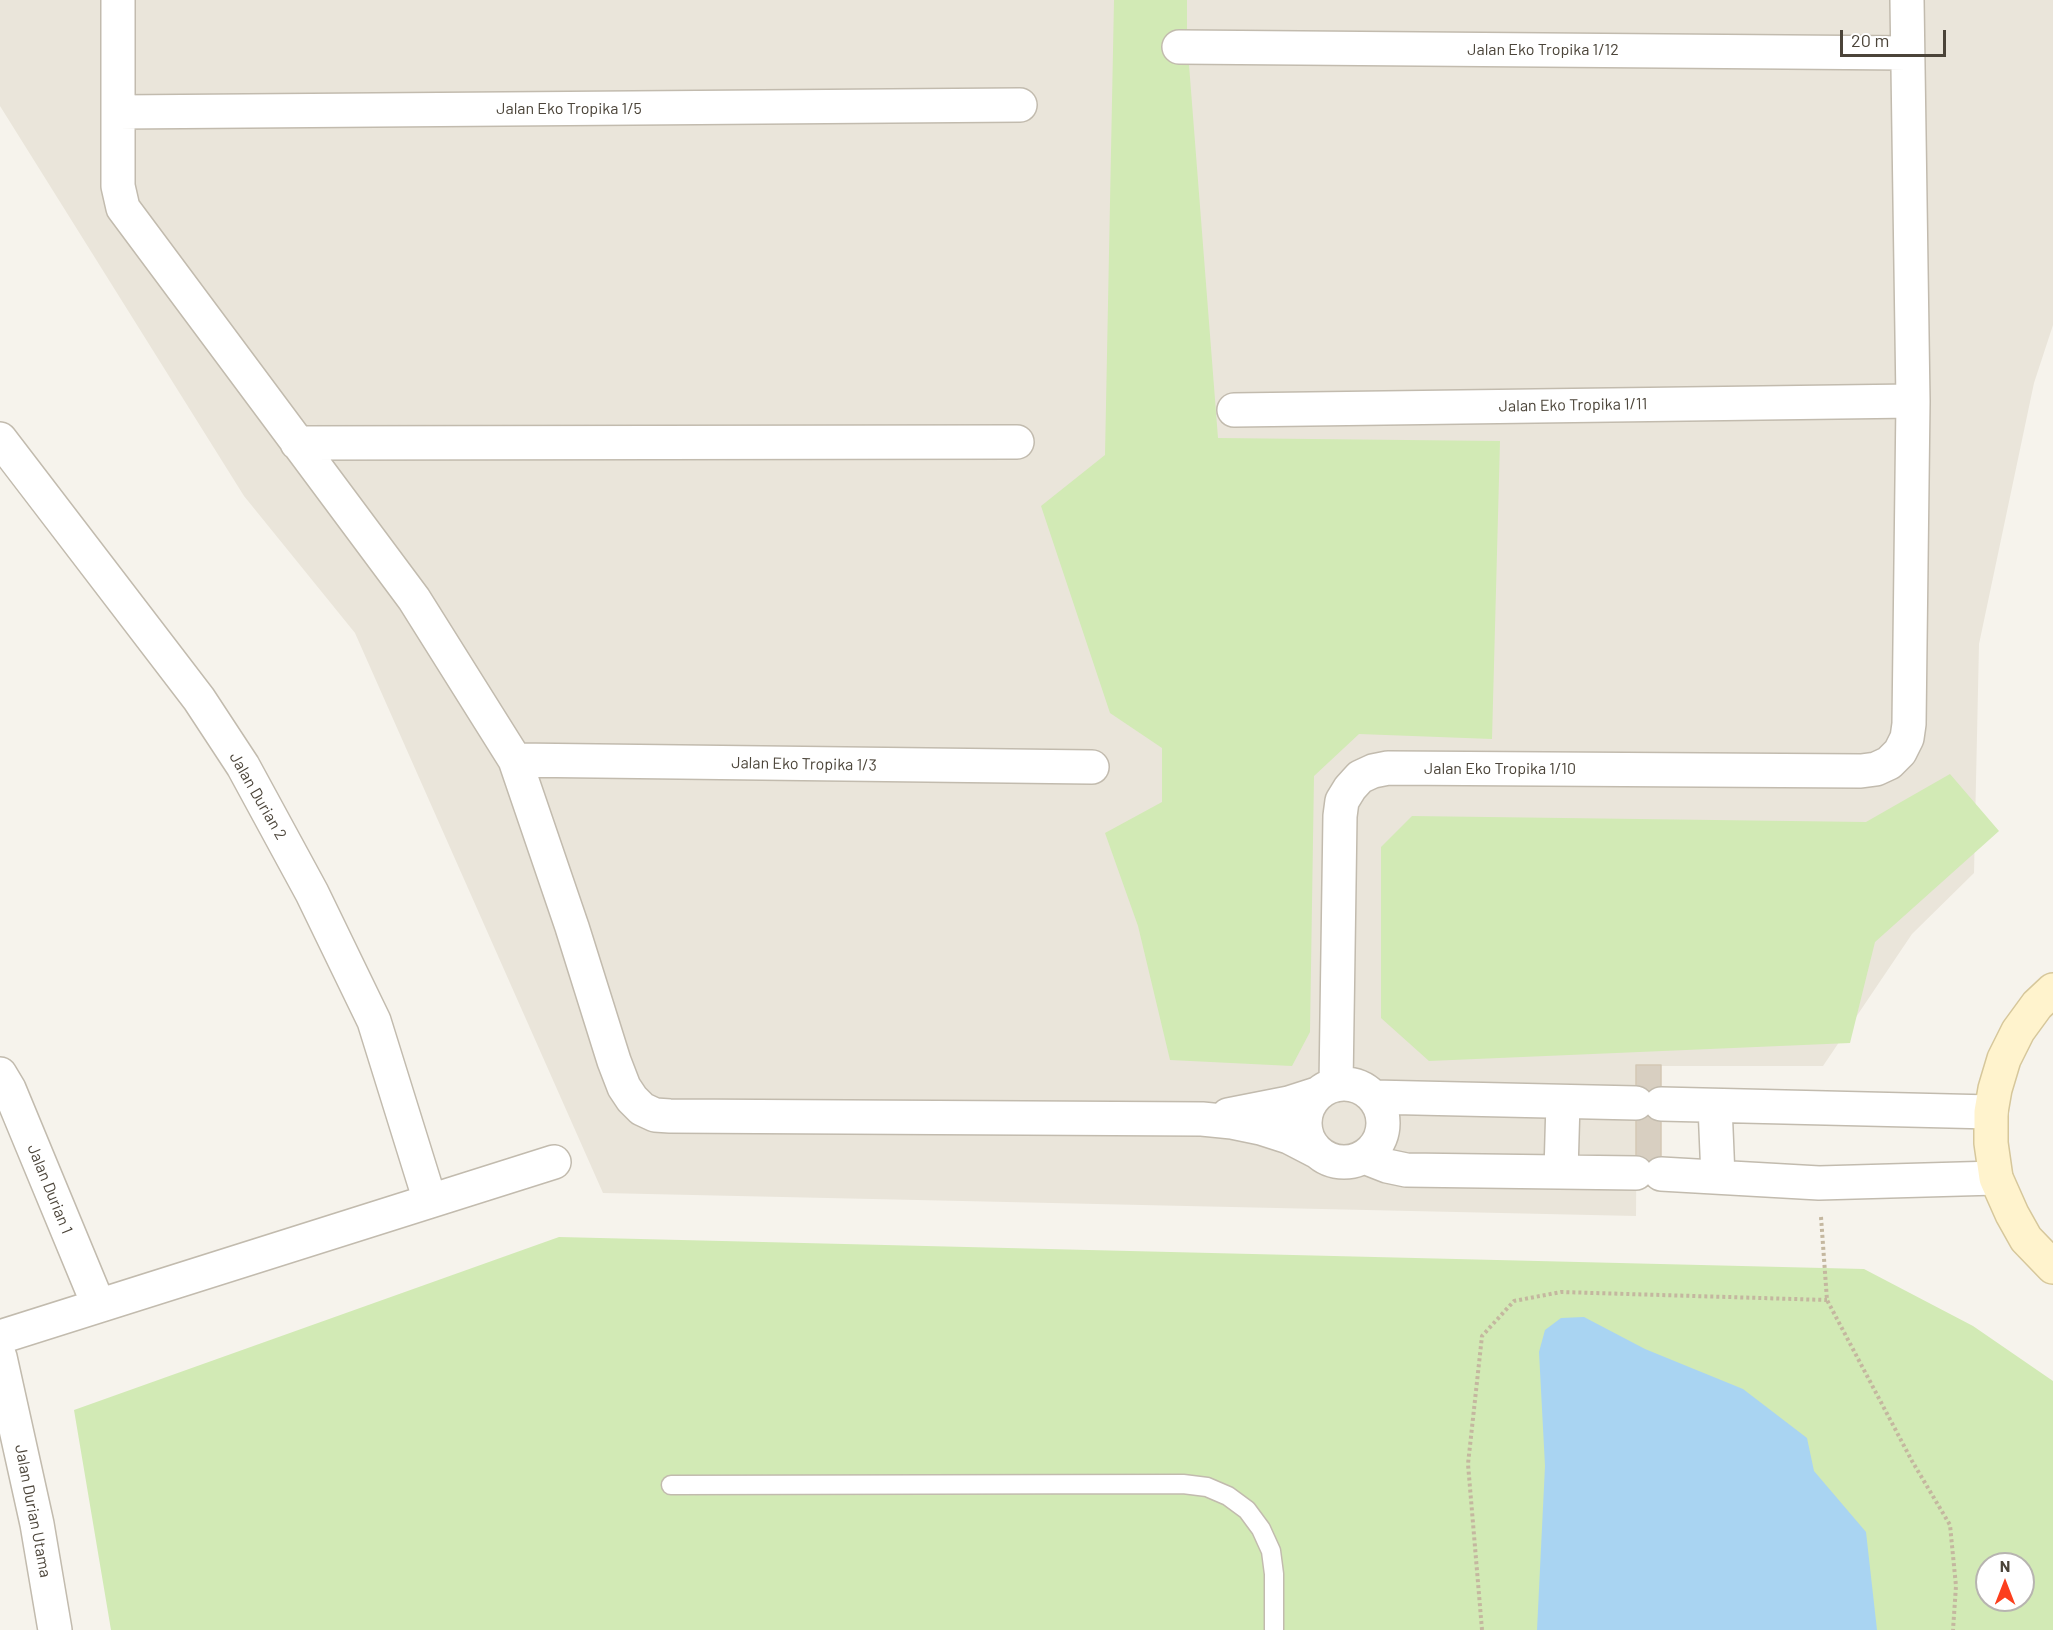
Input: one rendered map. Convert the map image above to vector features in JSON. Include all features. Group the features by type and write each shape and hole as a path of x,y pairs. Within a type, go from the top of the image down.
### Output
{"street":[{"path":"118,0 118,186 123,208 414,599 515,760 572,927 614,1061 628,1093 642,1109 670,1116 1202,1119 1261,1128 1289,1137 1326,1158 1339,1162 1352,1162 1364,1157 1380,1140 1383,1129 1380,1106 1373,1097 1356,1086 1346,1084 1260,1109 1202,1119"},
{"name":"Jalan Eko Tropika 1/10","path":"1327,1090 1340,816 1342,801 1360,777 1388,768 1861,771 1876,769 1890,763 1900,752 1907,738 1909,703 1913,400 1907,0"},
{"name":"Jalan Eko Tropika 1/12","path":"1179,47 1907,53"},
{"name":"Jalan Eko Tropika 1/5","path":"118,112 1020,105"},
{"name":"Jalan Eko Tropika 1/11","path":"1234,410 1913,400"},
{"name":"Jalan Durian 2","path":"0,439 199,699 243,765 312,893 374,1021 430,1201"},
{"path":"297,443 1017,442"},
{"name":"Jalan Eko Tropika 1/3","path":"515,760 1092,767"},
{"path":"2053,990 2018,1030 2008,1049 1995,1089 1991,1112 1991,1143 1996,1178 2026,1239 2053,1267"},
{"name":"Jalan Durian 1","path":"0,1074 9,1089 98,1304"},
{"path":"1316,1151 1308,1140 1305,1116 1310,1104 1327,1090"},
{"path":"1373,1097 1991,1112"},
{"path":"1562,1173 1563,1101"},
{"path":"1715,1106 1718,1177"},
{"path":"1364,1157 1406,1170 1649,1173 1819,1183 1996,1178"},
{"path":"0,1337 98,1304 554,1162"},
{"name":"Jalan Durian Utama","path":"0,1358 37,1524 55,1630"}],"lane":[{"path":"671,1485 1183,1484 1207,1487 1228,1496 1247,1510 1261,1529 1271,1551 1274,1574 1274,1630"}],"path":[{"path":"1819,1183 1827,1300 1912,1461 1950,1525 1956,1586 1953,1630"},
{"path":"1482,1630 1468,1464 1482,1336 1514,1301 1562,1292 1827,1300"}],"shaded area":[{"path":"0,0 2053,0 2053,325 2034,383 1979,644 1974,873 1912,934 1823,1066 1637,1066 1636,1216 603,1193 355,633 244,496 0,106"}],"green space":[{"path":"1114,0 1187,0 1187,39 1218,438 1500,441 1492,739 1359,734 1314,776 1310,1032 1292,1066 1170,1060 1138,926 1105,833 1162,802 1162,748 1110,713 1041,506 1105,455"},
{"path":"1950,774 1999,831 1875,942 1850,1043 1429,1061 1381,1018 1381,847 1412,816 1866,822"},
{"path":"559,1237 1864,1269 1973,1326 2053,1381 2053,1630 111,1630 74,1410"}],"water":[{"path":"1584,1317 1645,1349 1743,1389 1807,1438 1814,1471 1866,1532 1877,1630 1537,1630 1545,1466 1539,1352 1545,1330 1561,1318"}],"building":[{"path":"1636,1065 1661,1065 1661,1186 1636,1186"}]}
